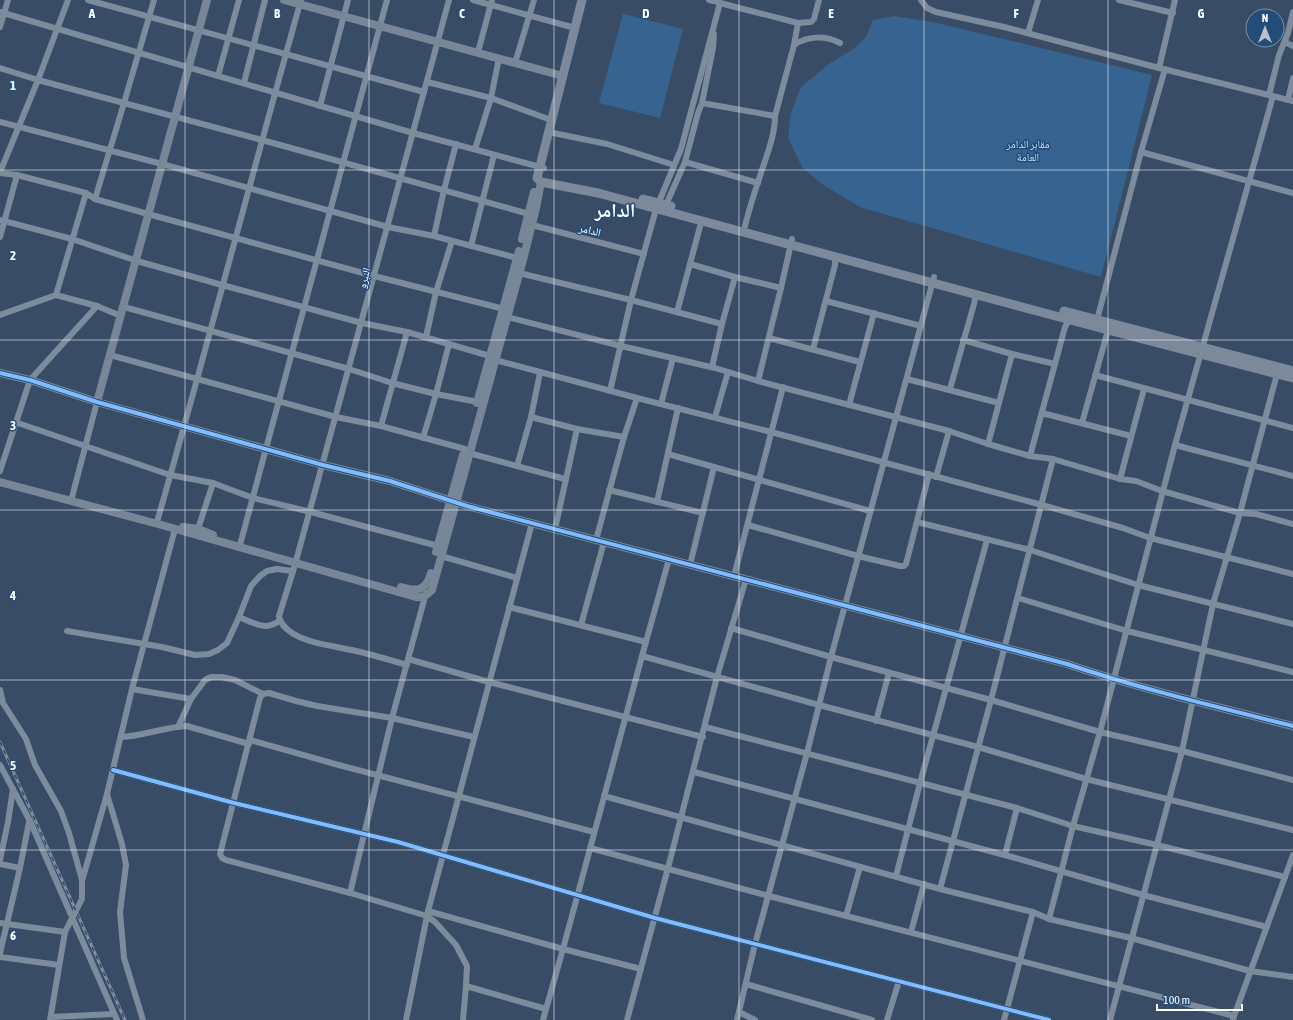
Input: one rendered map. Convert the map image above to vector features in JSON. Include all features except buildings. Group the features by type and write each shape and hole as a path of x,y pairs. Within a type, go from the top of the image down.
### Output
{"main road":[{"path":"540,174 551,120 582,0"},
{"path":"540,174 553,133 588,0"},
{"path":"540,174 598,193 745,226 835,256 933,280 976,294 1073,317 1097,320 1293,378"},
{"path":"661,206 699,220 791,242 1073,317 1108,330 1293,371"}],"street":[{"path":"0,27 2,13 8,0"},
{"path":"68,0 38,80 0,173 17,175 86,194 94,199 317,261 504,309"},
{"path":"88,0 424,92"},
{"path":"94,199 110,151 154,0"},
{"path":"71,499 207,0"},
{"path":"218,76 239,0"},
{"path":"244,83 265,0"},
{"path":"284,0 300,2 343,16 562,76"},
{"path":"320,106 348,0"},
{"path":"240,545 387,0"},
{"name":"النبرو","path":"280,620 279,616 323,465 449,0"},
{"path":"473,0 492,2 529,16 575,28"},
{"path":"515,63 534,0"},
{"path":"709,0 798,23 810,22 814,19 819,0"},
{"path":"921,0 927,8 936,12 1028,33 1290,101 1293,78"},
{"path":"1028,33 1038,0"},
{"path":"1119,0 1173,13"},
{"path":"1097,320 1162,69 1176,0"},
{"path":"157,522 300,2"},
{"path":"478,52 492,2"},
{"path":"610,391 644,254 685,133 719,2"},
{"path":"1293,12 1285,42 1293,46"},
{"path":"2,13 413,133 475,149 494,155 540,174"},
{"path":"745,226 772,140 775,116 794,45 798,23"},
{"path":"661,206 685,162 702,103 714,48 714,25"},
{"path":"794,45 801,40 812,38 828,38 840,43"},
{"path":"1049,919 1127,631 1174,445 1249,182 1271,96 1279,55 1282,48"},
{"path":"475,149 491,98 499,58"},
{"path":"0,68 38,80 344,162 529,214"},
{"path":"427,82 491,98 551,120"},
{"path":"702,103 775,116"},
{"path":"0,122 162,164 388,227 434,236 517,258"},
{"path":"553,133 607,144 674,165"},
{"path":"434,236 456,144"},
{"path":"1141,152 1293,193"},
{"path":"472,246 494,155"},
{"path":"685,162 758,183"},
{"path":"350,892 392,718 438,546 453,501 493,358 517,258 540,174"},
{"path":"467,451 478,402 507,317 532,225 540,174"},
{"path":"0,237 2,220 17,175"},
{"path":"56,295 86,194"},
{"path":"2,220 72,239 137,261 222,285 362,323 407,332 540,373 715,417 929,474 1124,528 1150,538 1293,574"},
{"path":"678,312 701,223 699,220"},
{"name":"الدامر","path":"532,225 644,254"},
{"path":"426,338 436,292 452,241"},
{"path":"758,381 791,242"},
{"path":"813,349 835,265 835,256"},
{"path":"690,264 781,288"},
{"path":"519,273 632,300 722,324"},
{"path":"712,368 735,277"},
{"path":"737,1020 831,657 933,280"},
{"path":"950,389 976,294"},
{"path":"0,315 56,295 97,306 121,316"},
{"path":"826,301 921,326"},
{"path":"0,471 30,380 97,306"},
{"path":"124,307 349,369 392,383 436,394 478,402"},
{"path":"849,405 874,313"},
{"path":"507,317 728,372 948,431 1030,456 1053,459 1120,479 1136,481 1162,492 1240,513 1256,514 1293,524"},
{"path":"1030,456 1065,327 1073,317"},
{"path":"1082,423 1108,330"},
{"path":"381,426 407,332"},
{"path":"769,338 860,362"},
{"path":"963,340 1055,364"},
{"path":"423,438 449,344"},
{"path":"988,444 1012,354"},
{"path":"110,355 336,417 381,426 565,479"},
{"path":"661,404 673,358"},
{"path":"715,417 728,372"},
{"path":"0,373 30,380 97,402 323,465 390,482 532,523 1067,664 1114,680 1192,701 1293,726"},
{"path":"517,466 531,417 540,373"},
{"path":"1110,1020 1182,751 1213,604 1240,513 1277,374"},
{"path":"1095,376 1293,428"},
{"path":"907,379 999,403"},
{"path":"734,576 783,387"},
{"path":"1120,479 1144,389"},
{"path":"581,625 600,541 609,490 637,398"},
{"path":"657,502 678,408"},
{"path":"1042,413 1131,436"},
{"path":"531,417 577,429 624,437"},
{"path":"15,422 170,475 213,483 253,498 438,546"},
{"path":"555,529 577,429"},
{"path":"936,476 948,431"},
{"path":"1174,445 1293,476"},
{"path":"668,454 870,511"},
{"path":"940,889 1005,648 1053,459"},
{"path":"690,565 714,466"},
{"path":"748,525 858,556 904,566 906,564 929,474"},
{"path":"0,476 71,499 295,565 420,598 432,590 453,501"},
{"path":"0,482 157,522 198,529 295,565 411,590 418,590 422,588 429,580"},
{"path":"198,529 213,483"},
{"path":"609,490 703,513"},
{"path":"916,522 1030,550 1138,585 1293,624"},
{"path":"406,1020 427,914 532,523"},
{"path":"82,880 107,794 132,689 175,529"},
{"path":"896,876 987,540"},
{"path":"441,556 517,578"},
{"path":"543,1020 668,559"},
{"path":"67,631 162,647 195,655 208,654 227,644 239,617 250,586 260,576 267,572 277,568 295,565"},
{"path":"627,1020 694,772 717,677 746,579"},
{"path":"1018,598 1127,631 1293,672"},
{"path":"509,607 646,642"},
{"path":"239,617 260,626 269,627 274,626 280,620 285,628 307,640 408,662 703,737"},
{"path":"731,628 831,657 991,700 1100,732 1182,751 1293,780"},
{"path":"642,656 819,706 978,747 1086,779 1293,830"},
{"path":"876,721 889,673"},
{"path":"178,727 191,699 205,680 211,677 222,677 235,680 263,694 269,693 317,706 392,718 474,737"},
{"path":"132,689 191,699"},
{"path":"0,690 3,703 26,739 35,766 61,811 69,833 82,880 82,899 72,919 65,932 50,1018 115,1017 72,919 30,821 0,765"},
{"path":"263,694 260,698 250,742 220,854 222,858 427,914 641,969"},
{"path":"121,737 187,726 594,832"},
{"path":"705,726 966,794 1073,826 1285,877"},
{"path":"113,770 234,803 398,842 655,918 1049,1020"},
{"path":"694,772 908,828 1143,895 1268,927"},
{"path":"0,860 13,789"},
{"path":"107,794 122,844 126,865 120,912 124,958 143,1020"},
{"path":"604,796 940,889 1033,912 1049,919 1132,938 1250,972 1293,977"},
{"path":"1005,855 1017,808"},
{"path":"0,953 30,821"},
{"path":"590,848 768,896 1119,986 1233,1018 1292,859"},
{"path":"0,864 20,868"},
{"path":"846,916 860,867"},
{"path":"911,932 924,884"},
{"path":"1004,1020 1033,912"},
{"path":"427,914 456,945 467,966 462,1020"},
{"path":"0,923 65,932"},
{"path":"0,957 59,965"},
{"path":"887,1020 899,981"},
{"path":"746,984 872,1020"},
{"path":"466,986 546,1009"},
{"path":"739,1012 755,1020"}],"green space":[{"path":"623,14 683,29 660,118 599,103"},
{"name":"مقابر الدامر العامة","path":"894,16 937,23 1152,75 1101,277 860,207 822,184 802,167 788,138 791,112 801,87 829,64 855,48 866,37 873,20"}],"railway":[{"path":"0,742 125,1020"}],"cycle path":[{"path":"0,373 30,380 97,402 323,465 390,481 467,506 1067,664 1151,690 1293,726"},
{"path":"113,770 234,803 398,842 655,918 1049,1020"}],"district":[{"name":"الدامر","path":"615,210"}]}
